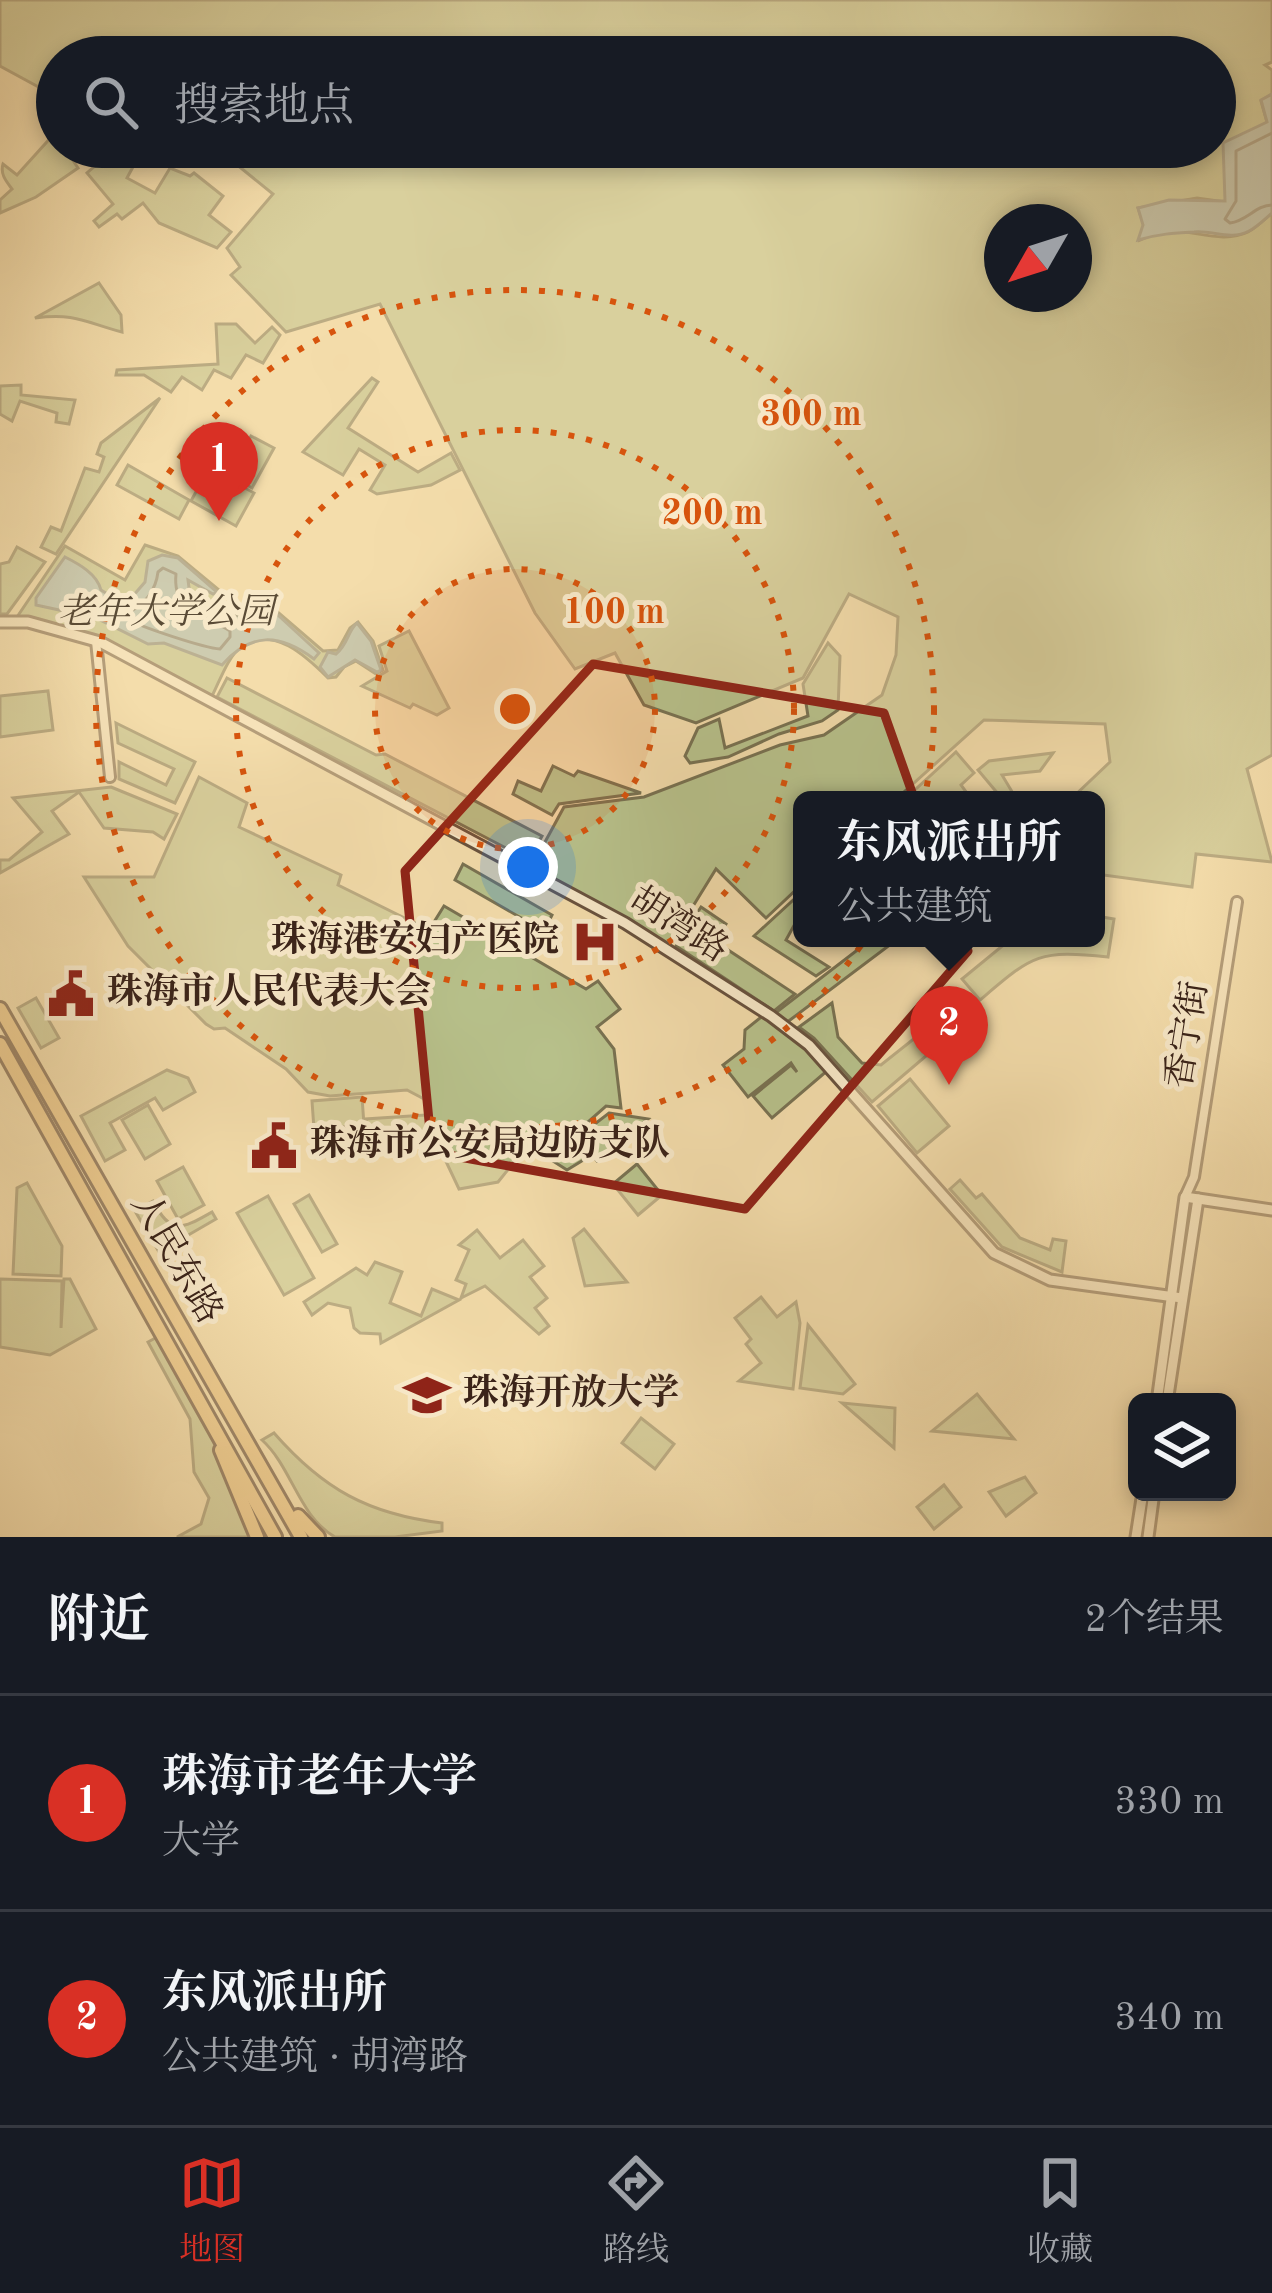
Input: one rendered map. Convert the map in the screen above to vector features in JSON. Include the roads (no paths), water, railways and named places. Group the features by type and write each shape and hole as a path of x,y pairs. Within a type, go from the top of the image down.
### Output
{"main road":[{"name":"人民东路","path":"0,1009 301,1537"},
{"name":"人民东路","path":"0,1044 275,1537"},
{"path":"210,1421 257,1537"},
{"path":"238,1467 256,1459 317,1537"}],"street":[{"name":"胡湾路","path":"0,622 28,622 96,641 625,923 809,1045 994,1253 1050,1280 1178,1298"},
{"path":"96,641 110,777"},
{"name":"香宁街","path":"1178,1298 1186,1197 1194,1177 1238,902"},
{"name":"香宁街","path":"1178,1298 1198,1199 1194,1177"},
{"path":"1186,1197 1272,1210"},
{"path":"1159,1393 1178,1298"},
{"path":"1168,1393 1178,1298"},
{"path":"1136,1537 1142,1501"},
{"path":"1148,1537 1153,1501"}],"water":[{"path":"1272,94 1272,213 1242,234 1187,232 1138,240 1143,225 1138,208 1169,200 1225,201 1224,168 1236,168 1236,137 1267,122 1261,100"},
{"path":"162,555 178,558 217,592 188,580 190,595 199,597 202,606 217,606 231,618 267,605 319,653 314,659 289,644 266,640 244,646 222,665 164,643 148,644 96,618 36,605 36,598 65,557 87,570 101,590 116,599 132,597 145,582 148,561"},
{"path":"357,623 371,641 381,670 355,660 328,677 320,667 328,652 340,650"}],"place":[{"name":"珠海市老年大学","path":"219,521"},
{"name":"珠海港安妇产医院","path":"595,942"},
{"name":"珠海市人民代表大会","path":"71,994"},
{"name":"东风派出所","path":"949,1085"},
{"name":"珠海市公安局边防支队","path":"274,1146"},
{"name":"珠海开放大学","path":"427,1395"}],"park label":[{"name":"老年大学公园","path":"166,614"}]}
